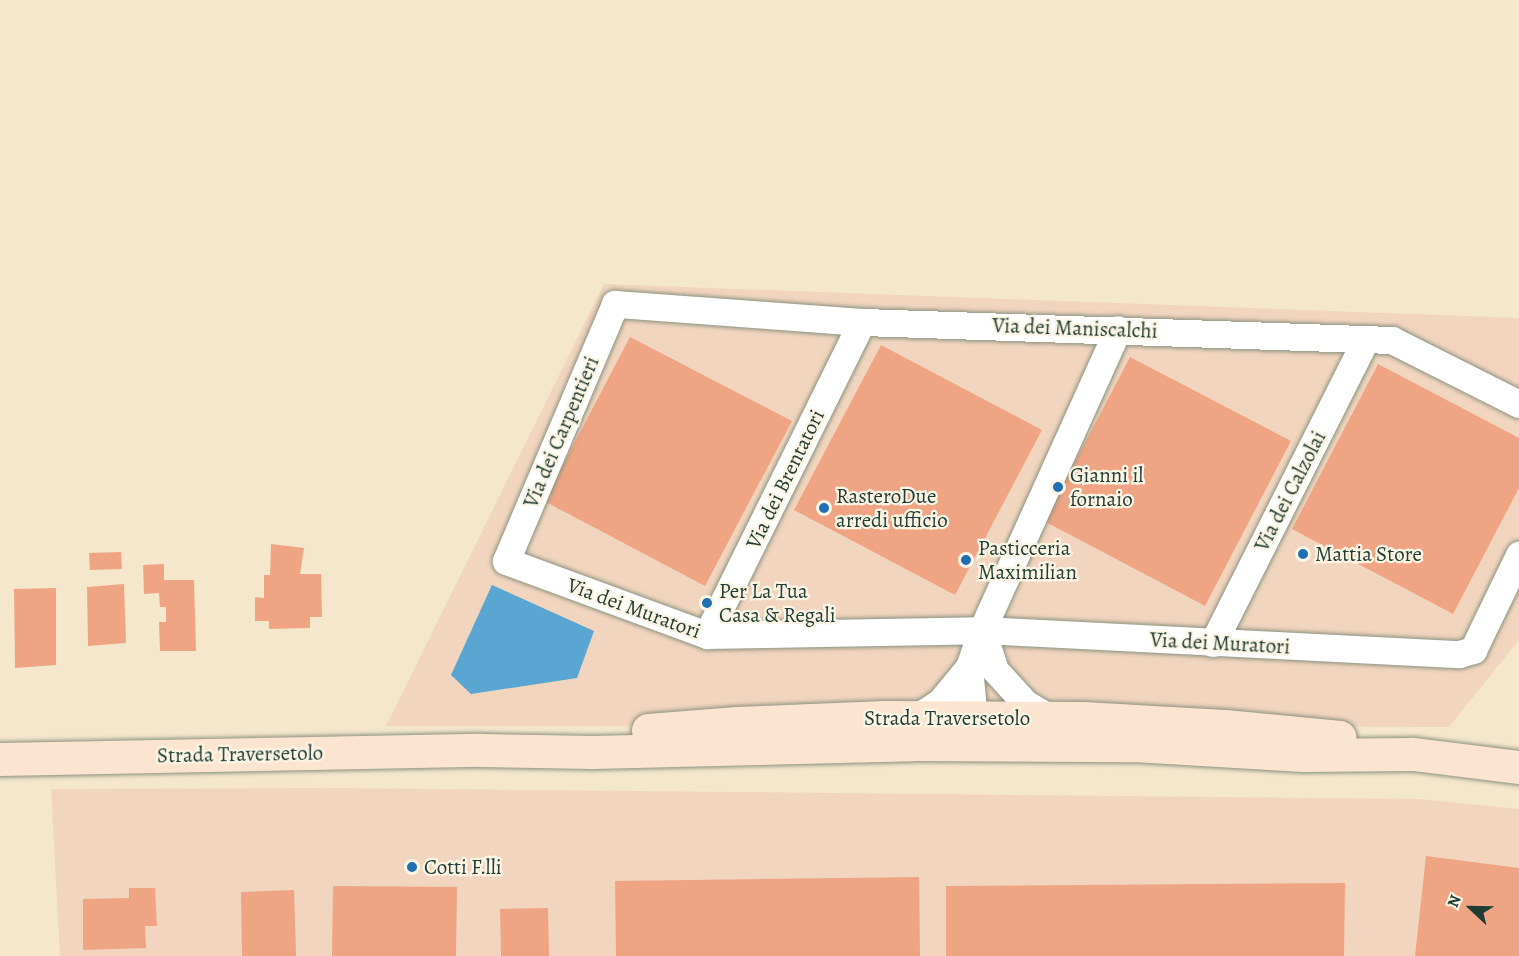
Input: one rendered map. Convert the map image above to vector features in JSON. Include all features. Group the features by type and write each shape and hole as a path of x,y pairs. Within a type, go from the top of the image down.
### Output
{"main road":[{"name":"Strada Traversetolo","path":"480,750 639,730 736,723 980,716 1162,722 1292,731 1358,741 1413,754 1519,767"},
{"path":"744,748 773,735 960,731 980,716 994,732 1138,734 1156,739 1163,747"},
{"name":"Strada Traversetolo","path":"0,759 480,750 593,752 913,744 1163,747 1303,755 1413,754"}],"street":[{"name":"Via dei Maniscalchi","path":"615,304 862,322 1392,340 1519,404"},
{"name":"Via dei Carpentieri","path":"506,561 615,304"},
{"name":"Via dei Brentatori","path":"707,635 862,322"},
{"path":"980,716 982,630 1118,329"},
{"name":"Via dei Calzolai","path":"1213,644 1366,339"},
{"name":"Via dei Muratori","path":"506,561 707,635 982,630 1213,644 1459,654 1473,650 1519,555"},
{"path":"909,717 925,712 940,702 982,668"},
{"path":"982,668 1025,703 1050,718"}],"shaded area":[{"path":"604,284 1519,318 1519,640 1449,727 386,726"},
{"path":"335,788 1420,799 1519,809 1519,956 60,956 51,789"}],"water":[{"path":"492,585 594,631 577,678 471,694 451,675"}],"building":[{"path":"630,337 792,421 705,586 544,501"},
{"path":"881,345 1042,430 955,595 794,510"},
{"path":"1130,357 1291,441 1205,606 1044,521"},
{"path":"1378,364 1519,438 1519,488 1453,614 1292,529"},
{"path":"271,544 304,548 300,574 321,574 322,617 310,617 310,628 269,629 269,621 255,621 255,597 264,598 264,575 270,575"},
{"path":"121,552 122,569 90,570 89,553"},
{"path":"164,564 164,580 194,580 196,651 160,651 159,622 166,622 166,607 160,607 159,593 144,594 143,565"},
{"path":"124,584 126,643 88,646 87,587"},
{"path":"56,588 56,665 15,668 14,589"},
{"path":"1426,856 1519,868 1519,956 1415,956"},
{"path":"919,877 920,956 616,956 615,881"},
{"path":"1345,883 1344,956 946,956 946,886"},
{"path":"333,886 457,887 456,956 332,956"},
{"path":"129,888 155,888 157,926 145,926 146,948 83,950 83,899 129,898"},
{"path":"294,890 296,956 242,956 241,892"},
{"path":"548,908 549,956 501,956 500,909"}],"place":[{"name":"Gianni il fornaio","path":"1058,487"},
{"name":"RasteroDue arredi ufficio","path":"824,508"},
{"name":"Mattia Store","path":"1303,554"},
{"name":"Pasticceria Maximilian","path":"966,560"},
{"name":"Per La Tua Casa & Regali","path":"707,603"},
{"name":"Cotti F.lli","path":"412,867"}]}
